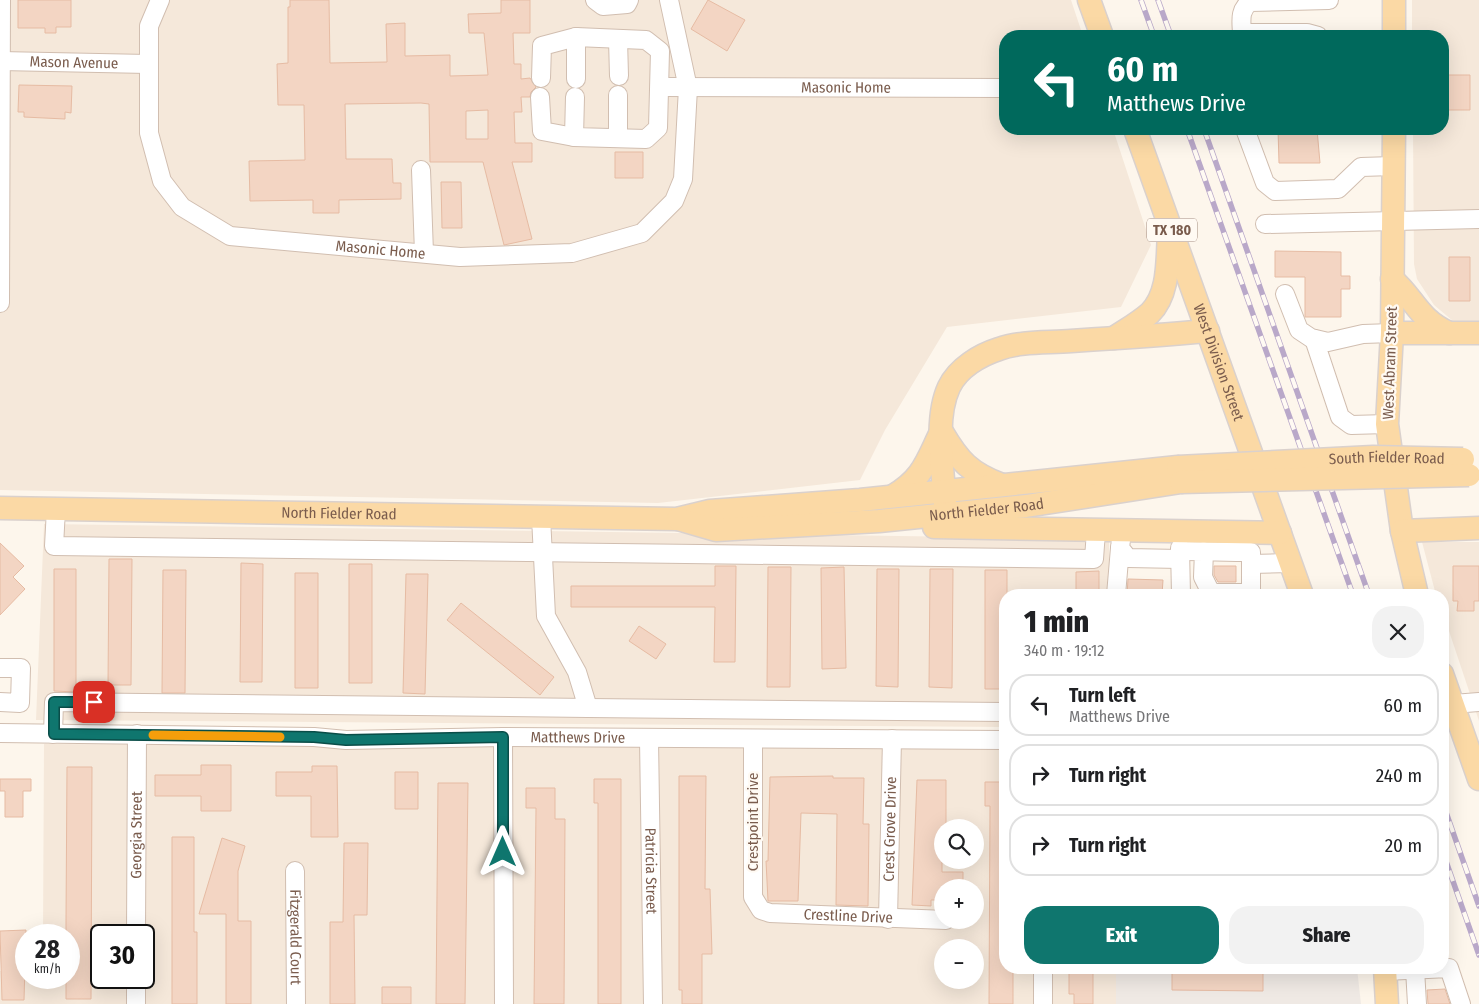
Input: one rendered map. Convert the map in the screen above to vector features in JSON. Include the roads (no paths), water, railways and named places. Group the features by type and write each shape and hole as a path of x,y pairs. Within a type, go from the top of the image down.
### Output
{"main road":[{"path":"1089,0 1100,30"},
{"path":"1394,0 1394,30"},
{"name":"West Division Street","path":"1137,135 1300,589"},
{"name":"West Abram Street","path":"1394,135 1392,333 1387,424 1402,531 1416,589"},
{"path":"1114,338 1150,313 1159,300 1165,284 1170,225"},
{"path":"1392,280 1402,288 1420,314 1434,326 1450,333"},
{"path":"946,515 941,431 949,387 959,372 981,356 1001,348 1032,344 1208,332"},
{"path":"1392,333 1479,333"},
{"path":"941,431 965,466 981,477 1003,485"},
{"path":"891,497 911,486 920,473 941,431"},
{"name":"South Fielder Road","path":"1295,470 1373,457 1472,467"},
{"name":"North Fielder Road","path":"0,508 677,519 710,511 891,497 1003,485 1295,470"},
{"name":"North Fielder Road","path":"677,519 716,530 946,515 1026,506 1179,475"},
{"path":"879,520 950,529 1096,531 1121,540 1180,547 1213,545 1280,533"},
{"path":"1402,531 1479,528"},
{"path":"1449,693 1479,779"},
{"path":"1385,974 1387,1004"}],"street":[{"path":"0,303 1,0"},
{"name":"Masonic Home","path":"160,0 149,26 149,133 162,181 182,207 230,236 460,256 572,253 642,233 674,201 683,179 688,88 669,0"},
{"path":"595,0 603,6 627,4 629,0"},
{"path":"1242,30 1239,4 1250,2 1329,0"},
{"path":"574,137 576,37"},
{"path":"540,96 542,131 574,137 646,139 658,128 660,51 646,40 576,37 542,46 541,78"},
{"path":"618,39 619,76"},
{"name":"Mason Avenue","path":"0,61 148,64"},
{"path":"660,87 688,88"},
{"name":"Masonic Home","path":"688,88 999,88"},
{"path":"618,95 618,138"},
{"path":"1247,135 1265,183 1275,191 1338,189 1361,167 1394,166"},
{"path":"421,170 424,253"},
{"path":"1265,224 1479,219"},
{"path":"1285,294 1299,330 1314,339 1328,342 1363,334 1392,333"},
{"path":"1314,339 1340,417 1351,425 1387,424"},
{"path":"56,509 54,546 542,554 1094,559 1096,531"},
{"path":"541,517 546,616 577,672 588,708"},
{"path":"1117,589 1121,540"},
{"path":"1209,589 1203,577 1213,545 1251,552 1251,589"},
{"path":"1180,547 1182,589"},
{"path":"1251,564 1291,563"},
{"path":"0,668 21,668 20,703 0,702"},
{"path":"54,734 54,702 999,712"},
{"path":"1453,704 1479,702"},
{"name":"Matthews Drive","path":"0,733 137,734 346,740 503,737 999,740"},
{"name":"Georgia Street","path":"136,924 137,734"},
{"path":"503,737 504,1004"},
{"name":"Patricia Street","path":"649,739 653,1004"},
{"name":"Crestpoint Drive","path":"753,739 753,897 755,904"},
{"name":"Crest Grove Drive","path":"888,919 892,739"},
{"name":"Fitzgerald Court","path":"296,871 296,1004"},
{"name":"Crestline Drive","path":"755,904 761,910 770,913 934,920"},
{"path":"1449,968 1461,1004"},
{"path":"1043,974 1043,1004"},
{"path":"1415,974 1417,1004"},
{"path":"136,989 136,1004"}],"railway":[{"path":"1141,0 1152,30"},
{"path":"1158,0 1169,30"},
{"path":"1189,135 1351,589"},
{"path":"1206,135 1367,589"},
{"path":"1449,821 1479,906"},
{"path":"1449,870 1479,955"}]}
